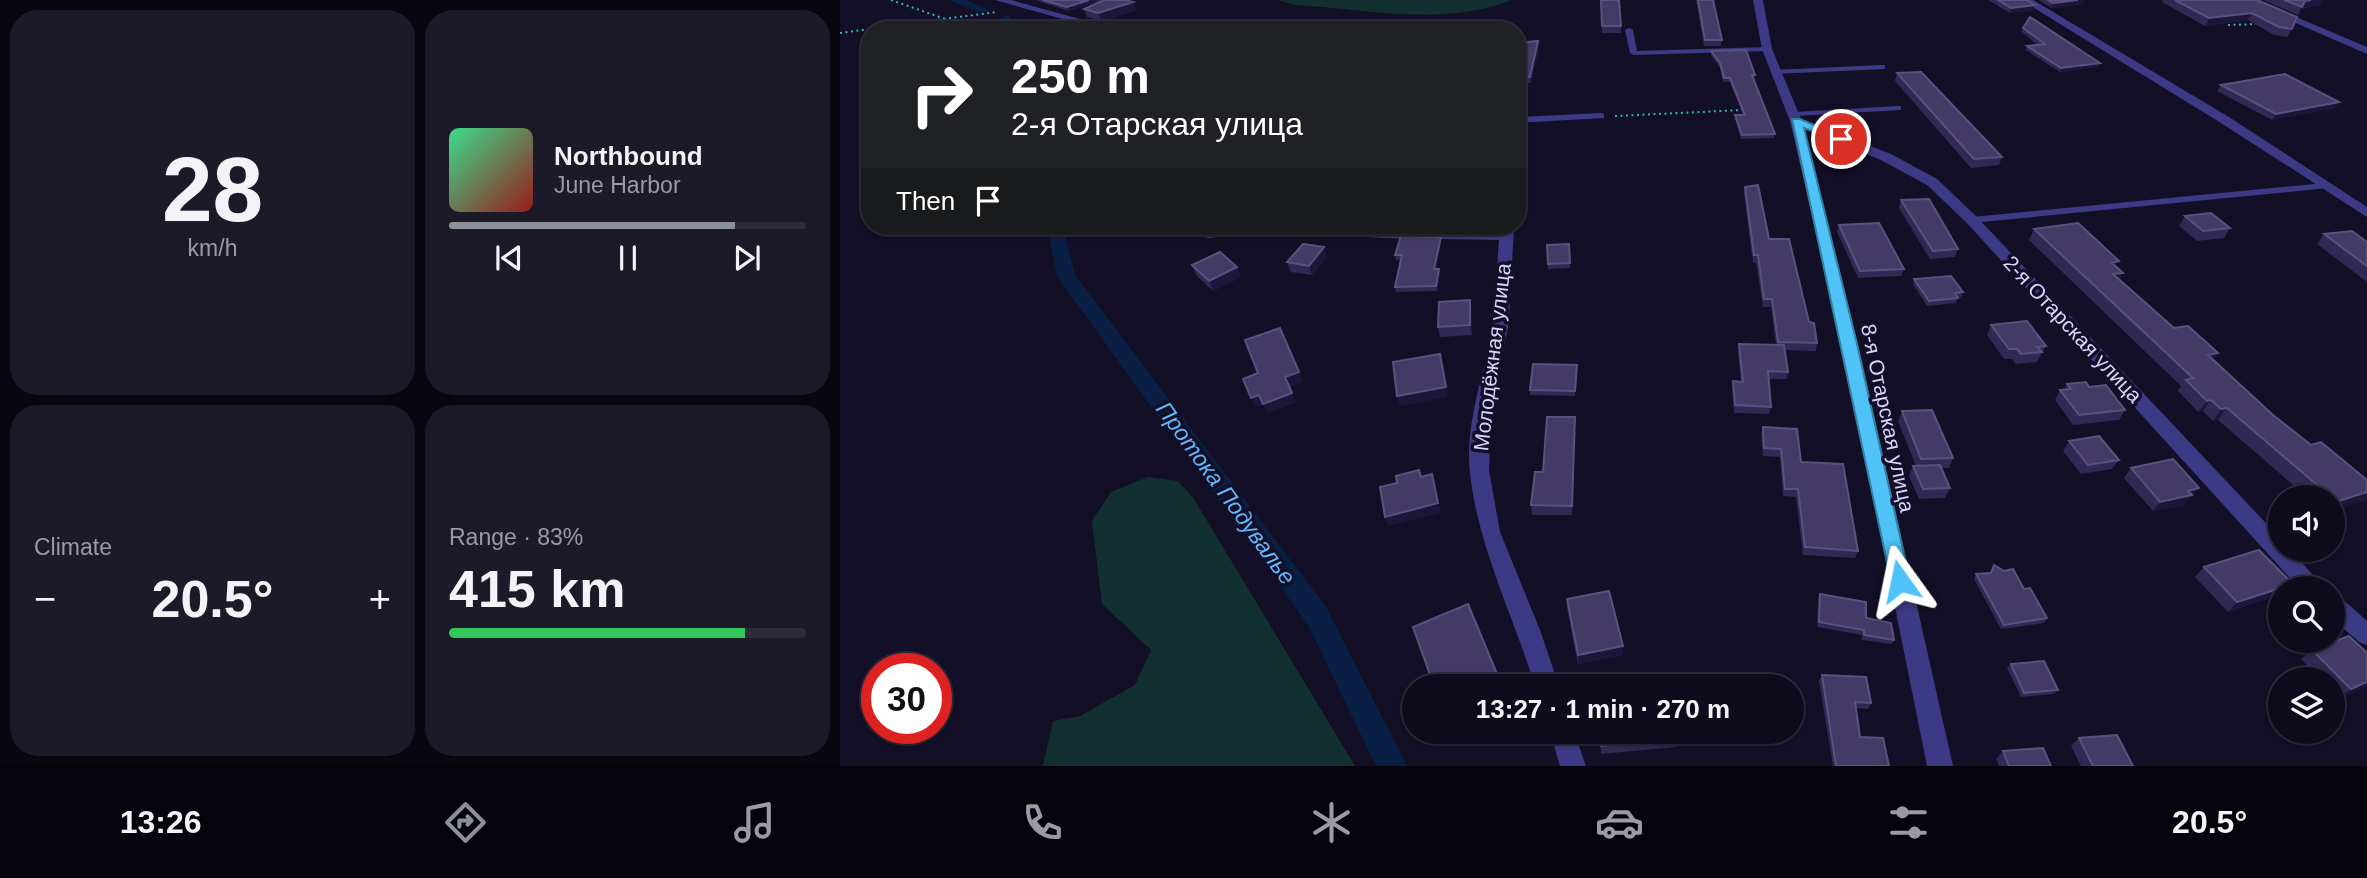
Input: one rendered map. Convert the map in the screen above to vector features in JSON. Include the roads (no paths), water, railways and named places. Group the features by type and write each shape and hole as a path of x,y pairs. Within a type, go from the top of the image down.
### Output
{"street":[{"path":"1000,0 1081,21"},
{"name":"8-я Отарская улица","path":"1758,0 1767,49 1795,118 1850,344 1940,766"},
{"path":"2026,0 2225,120 2367,213"},
{"path":"2248,0 2367,51"},
{"path":"1070,18 1091,9"},
{"name":"2-я Отарская улица","path":"1795,118 1886,157 1932,182 1972,220 2302,576"},
{"name":"Молодёжная улица","path":"1506,235 1501,321 1482,418 1479,470 1490,532 1529,629 1543,674"},
{"path":"2345,616 2367,635"},
{"path":"1566,744 1573,766"}],"lane":[{"path":"1629,30 1634,53 1767,49"},
{"path":"1775,72 1882,67"},
{"path":"1795,118 1898,108"},
{"path":"1526,120 1601,116"},
{"path":"1972,220 2325,186"}],"waterway":[{"name":"Протока Подувалье","path":"955,0 985,11"},
{"name":"Протока Подувалье","path":"1057,235 1066,276 1317,616 1392,766"}]}
